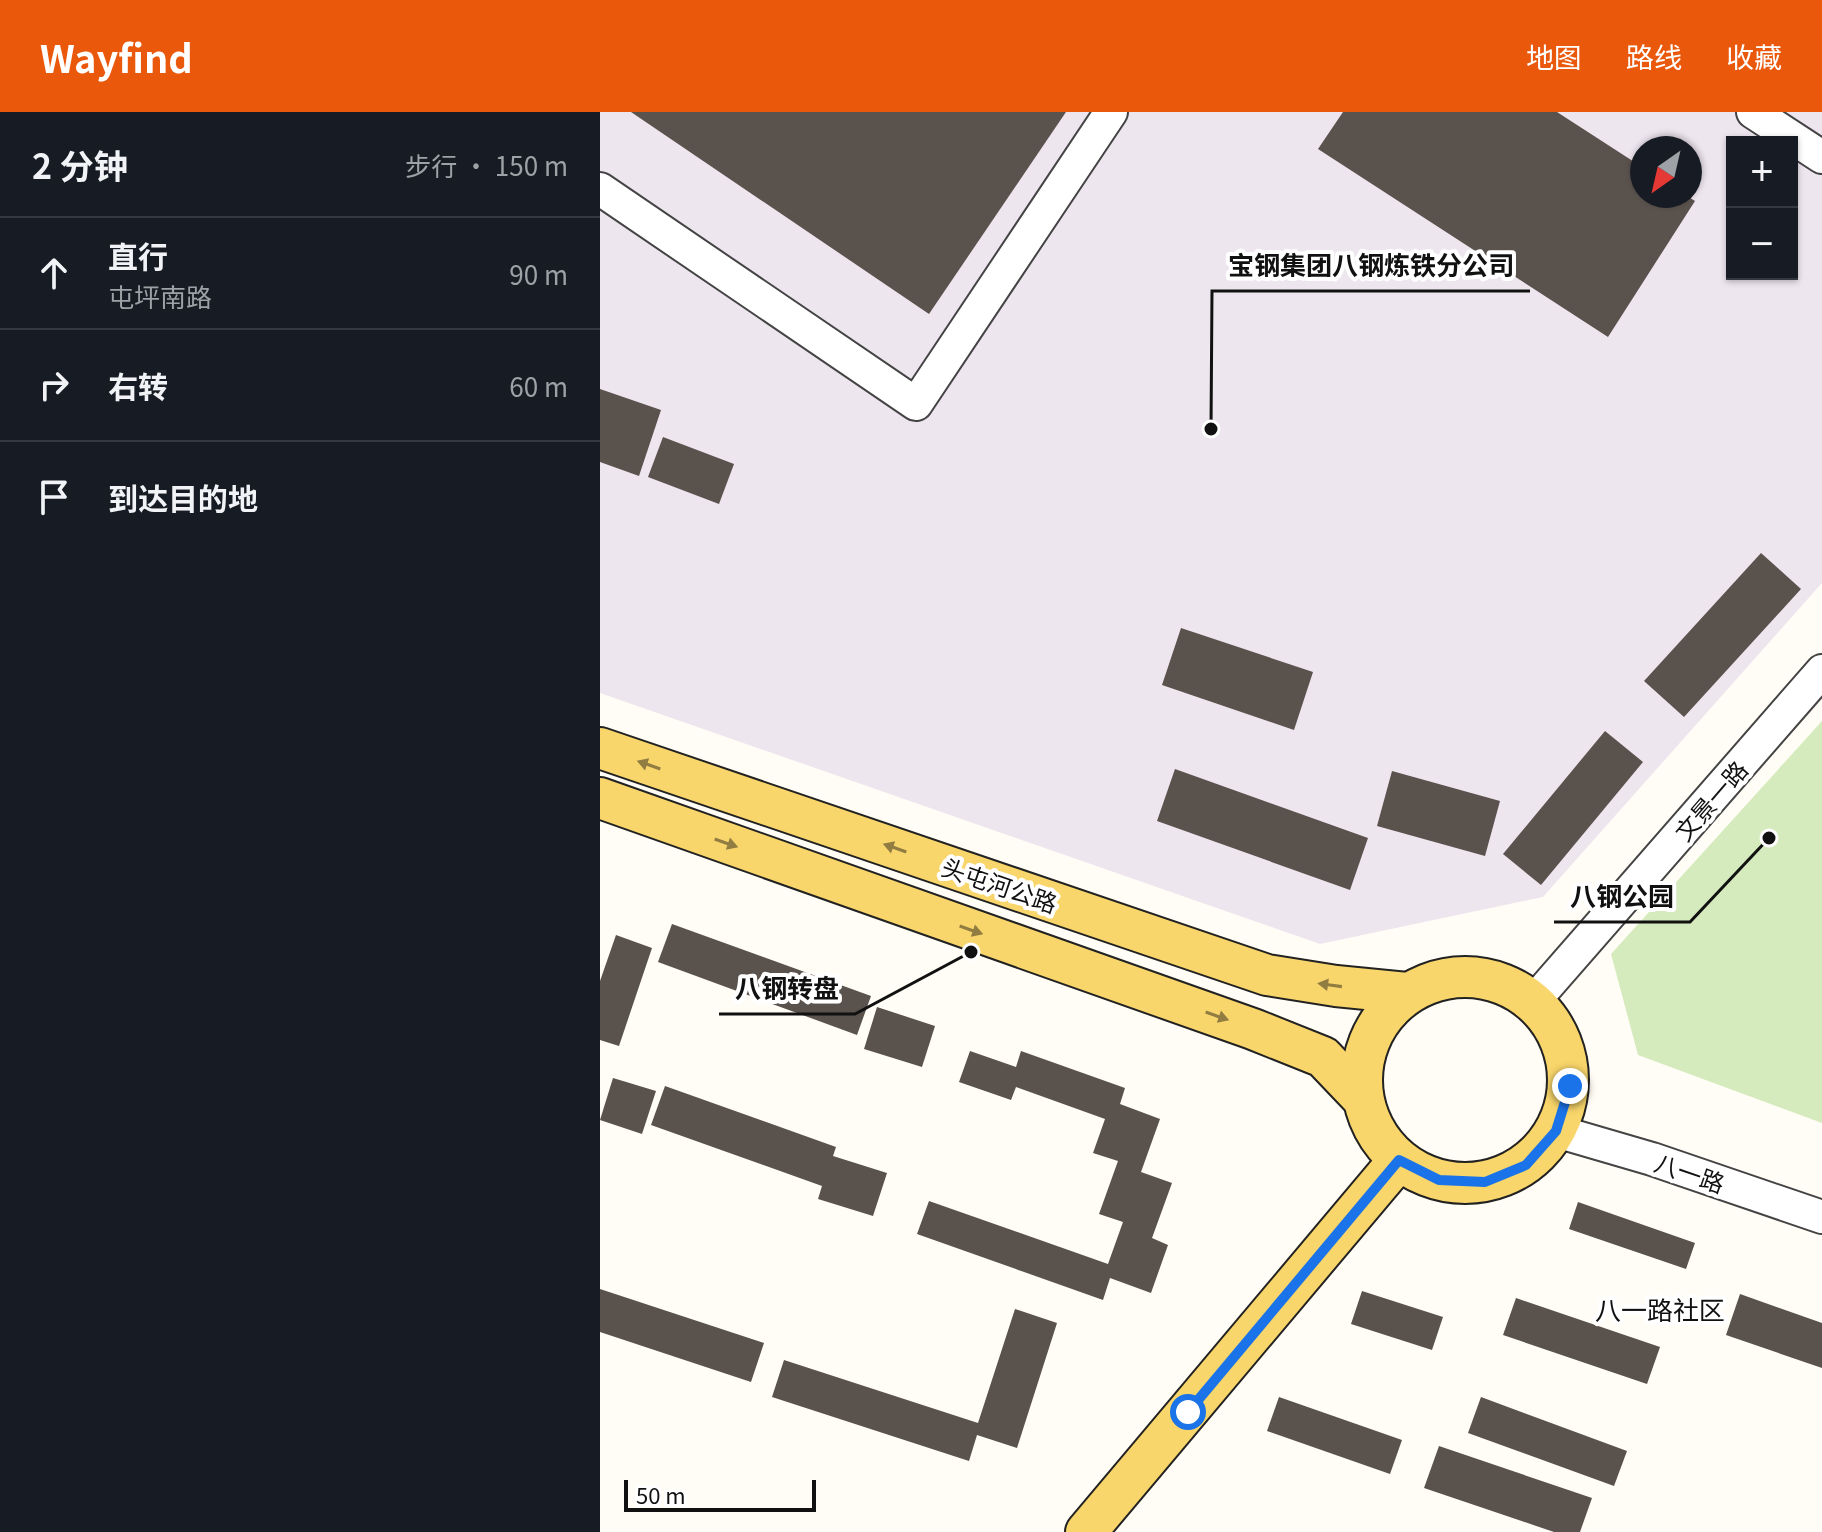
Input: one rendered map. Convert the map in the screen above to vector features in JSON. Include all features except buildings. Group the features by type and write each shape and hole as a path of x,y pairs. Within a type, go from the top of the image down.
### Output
{"main road":[{"name":"头屯河公路","path":"600,748 1267,975 1407,993"},
{"path":"600,798 1253,1029 1323,1057 1363,1099"},
{"path":"1449,977 1494,979 1534,1001 1562,1039 1570,1086 1556,1131 1526,1165 1485,1182 1439,1180 1399,1160 1376,1132 1363,1099 1363,1058 1379,1021 1407,993 1449,977"},
{"path":"1086,1532 1399,1160"}],"street":[{"path":"600,189 916,404 1111,112"},
{"path":"1753,112 1822,157"},
{"name":"文景一路","path":"1534,1001 1822,671"},
{"name":"八一路","path":"1556,1131 1652,1159 1822,1217"}],"shaded area":[{"path":"600,112 1822,112 1822,583 1543,897 1320,944 600,693"}],"green space":[{"path":"1822,721 1822,1123 1638,1055 1611,954"}],"place":[{"name":"宝钢集团八钢炼铁分公司","path":"1211,429"},
{"name":"八钢公园","path":"1769,838"},
{"name":"八钢转盘","path":"971,952"}],"district":[{"name":"八一路社区","path":"1660,1308"}],"route":[{"path":"1188,1412 1399,1160 1439,1180 1485,1182 1526,1165 1556,1131 1570,1086"}]}
